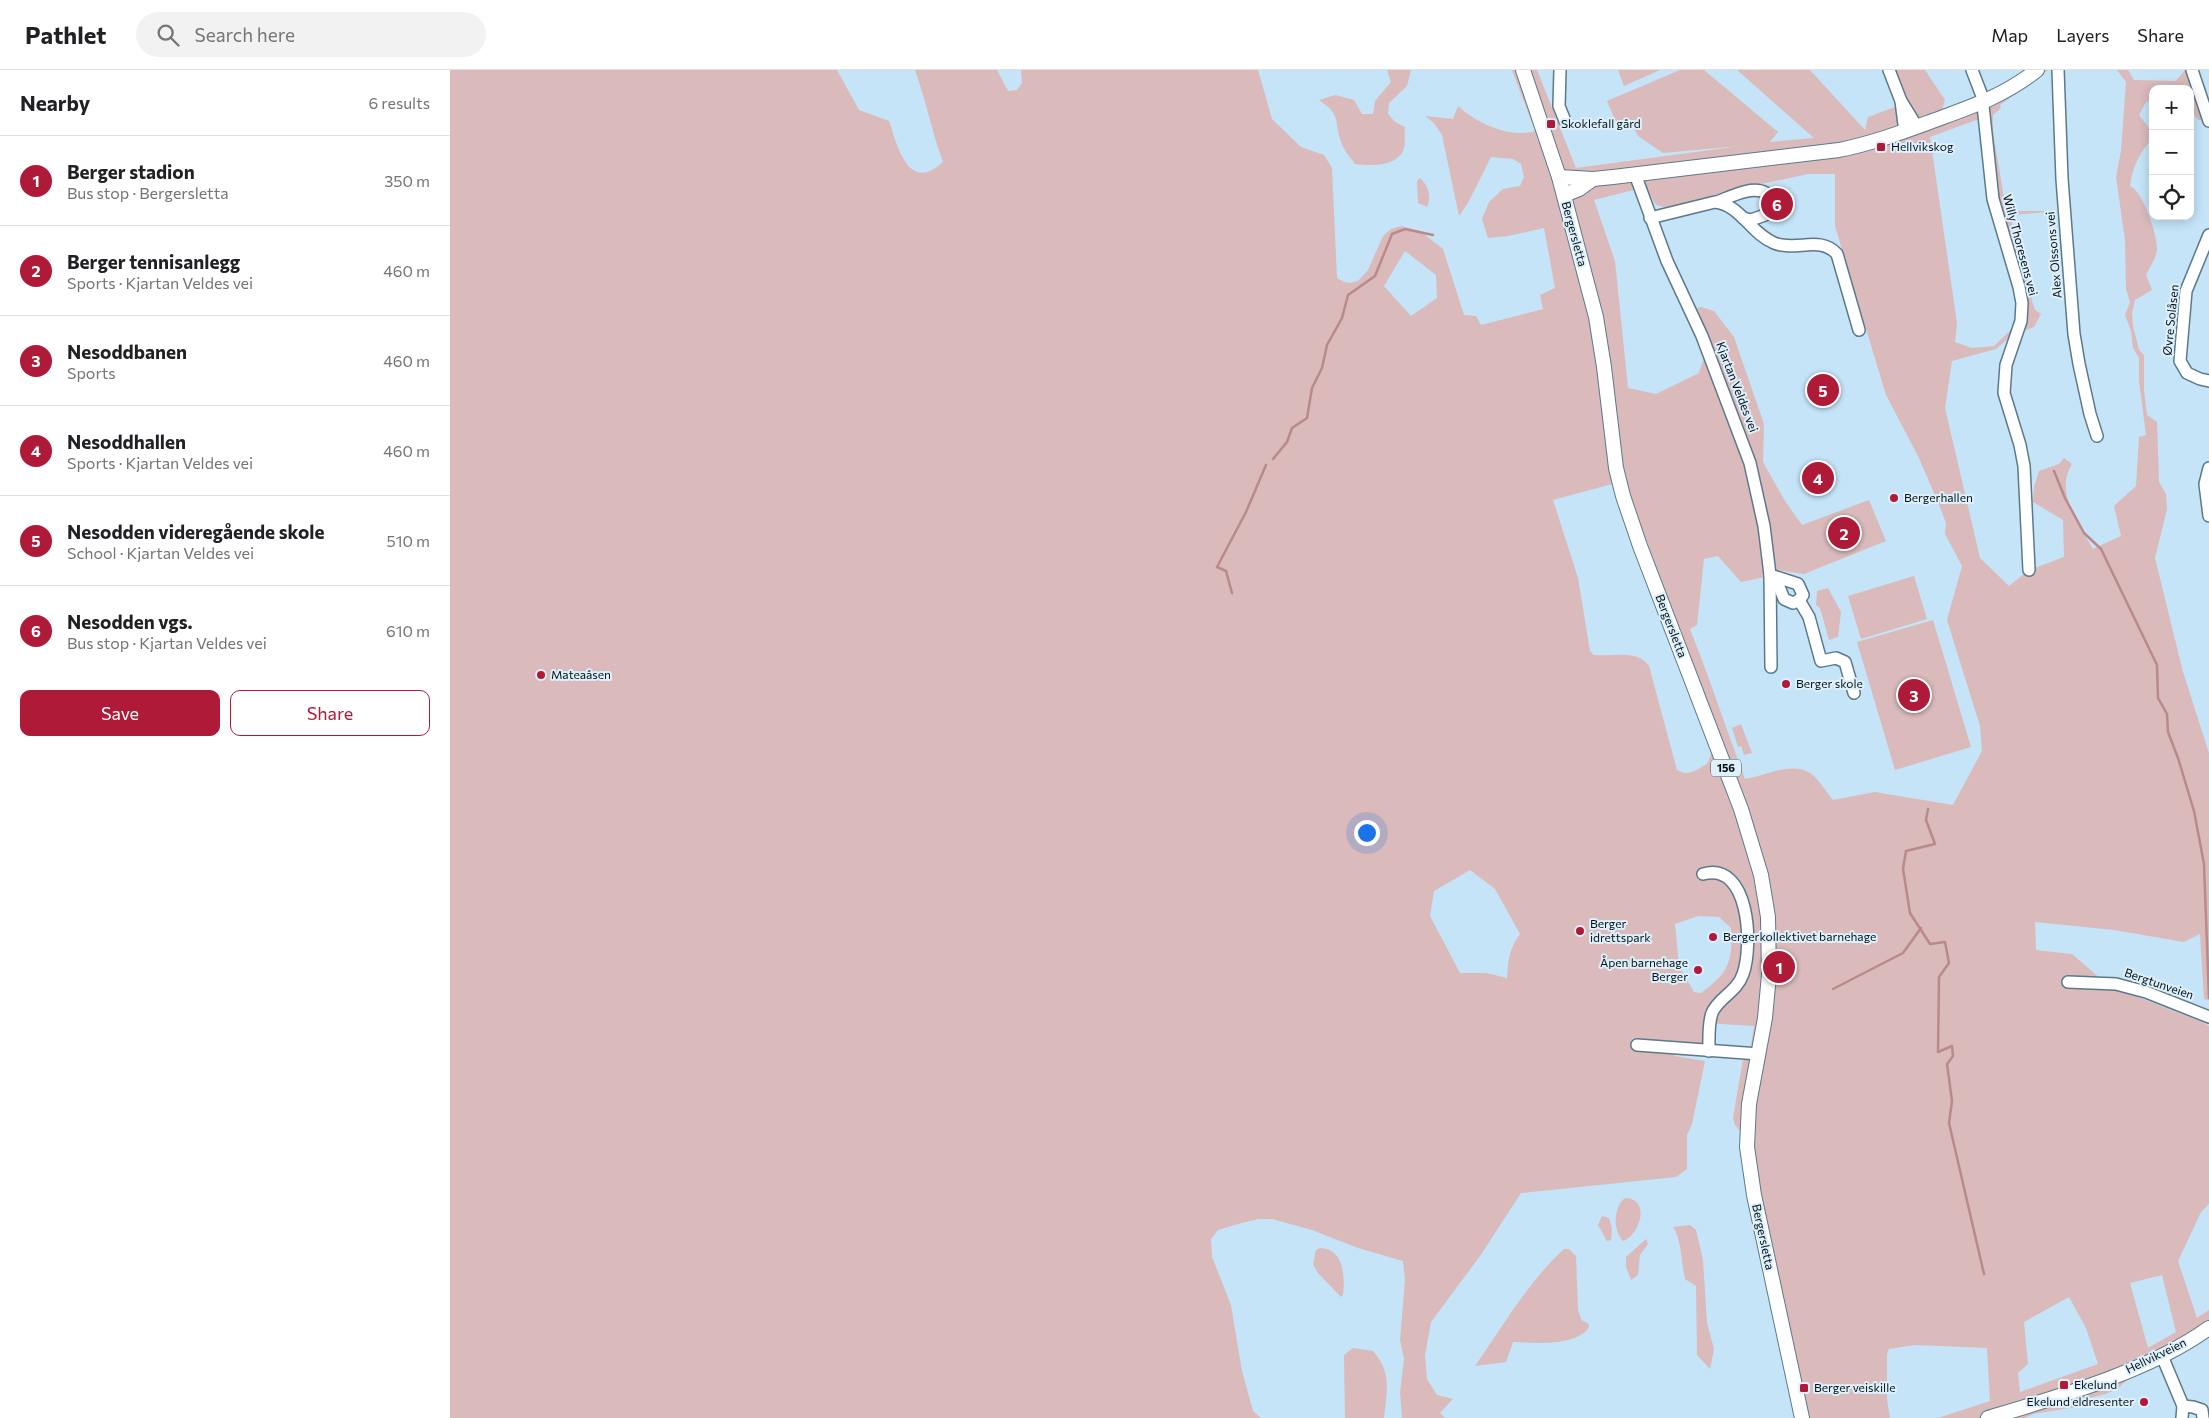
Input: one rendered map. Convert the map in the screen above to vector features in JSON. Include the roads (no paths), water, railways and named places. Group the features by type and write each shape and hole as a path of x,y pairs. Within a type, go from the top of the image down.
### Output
{"main road":[{"name":"156","path":"1523,70 1561,186"},
{"path":"1561,186 1593,179 1861,146 2004,93 2037,70"},
{"name":"Bergersletta","path":"1561,186 1599,333 1613,452 1623,496 1643,554 1733,786 1761,875 1768,917 1770,962 1766,1010 1747,1133 1749,1166 1802,1418"},
{"name":"Hellvikveien","path":"1989,1418 2102,1380 2162,1356 2209,1328"}],"street":[{"path":"1560,70 1559,106 1565,121"},
{"path":"1889,70 1911,129"},
{"name":"Willy Thoresens vei","path":"1972,70 1982,102 1993,199 2022,303 2021,321 2006,365 2004,393 2020,445 2024,466 2029,570"},
{"name":"Alex Olssons vei","path":"2058,70 2062,178 2074,334 2078,364 2097,436"},
{"path":"2192,70 2209,121"},
{"name":"Kjartan Veldes vei","path":"1635,174 1667,261 1700,329 1747,452 1764,526 1772,576 1770,667"},
{"path":"1650,218 1751,191 1760,190 1766,193 1770,200 1768,212 1751,220 1743,218"},
{"path":"1715,202 1724,203 1743,218 1757,234 1775,244 1789,246 1816,244 1831,247 1837,254 1859,330"},
{"name":"Øvre Solåsen","path":"2209,235 2186,291 2180,361 2187,372 2200,379 2209,381"},
{"path":"2209,468 2205,484 2209,516"},
{"path":"1772,576 1798,584 1803,594 1799,600 1809,617 1821,661 1836,658 1845,662 1854,693"},
{"name":"Kjartan Veldes vei","path":"1772,576 1784,599 1793,603 1799,600"},
{"path":"1703,874 1709,872 1722,875 1742,895 1748,940 1747,960 1740,981 1712,1012 1710,1051"},
{"name":"Bergtunveien","path":"2068,982 2116,984 2146,992 2209,1017"},
{"path":"1637,1045 1758,1054"},
{"path":"2162,1356 2182,1412 2198,1408 2202,1410 2203,1418"}],"waterway":[{"path":"1273,459 1287,442 1292,428 1307,418 1312,388 1322,368 1327,345 1342,318 1348,295 1375,276 1392,234 1405,229 1433,235"},
{"path":"1232,593 1226,571 1217,567 1246,512 1266,465"},
{"path":"2054,471 2065,498 2084,533 2101,549 2157,665 2158,698 2167,714 2168,732 2194,811 2204,864 2209,998"},
{"path":"1928,809 1926,820 1935,844 1906,851 1903,869 1910,913 1930,944 1945,942 1949,963 1939,977 1938,1052 1952,1046 1953,1056 1947,1064 1952,1101 1949,1123 1984,1274"},
{"path":"1833,989 1903,953 1921,928"}],"place":[{"name":"Skoklefall gård","path":"1551,124"},
{"name":"Hellvikskog","path":"1881,147"},
{"name":"Nesodden vgs.","path":"1777,204"},
{"name":"Nesodden videregående skole","path":"1823,390"},
{"name":"Nesoddhallen","path":"1818,478"},
{"name":"Bergerhallen","path":"1894,498"},
{"name":"Berger tennisanlegg","path":"1844,533"},
{"name":"Mateaåsen","path":"541,675"},
{"name":"Berger skole","path":"1786,684"},
{"name":"Nesoddbanen","path":"1914,695"},
{"name":"Berger idrettspark","path":"1580,931"},
{"name":"Bergerkollektivet barnehage","path":"1713,937"},
{"name":"Berger stadion","path":"1779,967"},
{"name":"Åpen barnehage Berger","path":"1698,970"},
{"name":"Ekelund","path":"2064,1385"},
{"name":"Berger veiskille","path":"1804,1388"},
{"name":"Ekelund eldresenter","path":"2144,1402"}]}
